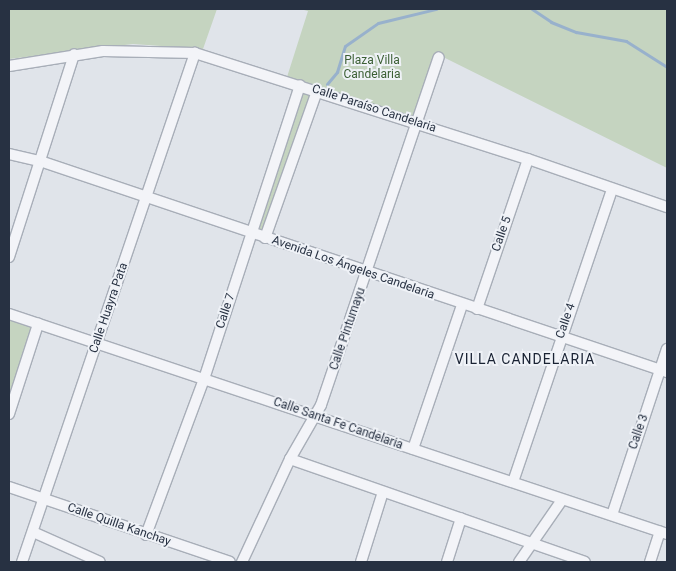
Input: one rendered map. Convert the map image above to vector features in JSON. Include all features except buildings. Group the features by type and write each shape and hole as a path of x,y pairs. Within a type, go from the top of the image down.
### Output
{"street":[{"name":"Calle Paraíso Candelaria","path":"9,66 74,54 120,50 195,53 528,159 667,208"},
{"name":"Calle Huayra Pata","path":"22,562 98,344 195,53"},
{"path":"9,257 74,54"},
{"name":"Calle Pintumayu","path":"242,562 290,459 321,405 367,272 415,123 439,57"},
{"name":"Calle 7","path":"146,535 204,379 300,86"},
{"path":"265,238 317,91"},
{"name":"Avenida Los Ángeles Candelaria","path":"9,154 40,161 462,305 664,371"},
{"name":"Calle 5","path":"477,309 528,159"},
{"name":"Calle 4","path":"513,482 560,336 612,189"},
{"path":"413,449 462,305"},
{"name":"Calle Santa Fe Candelaria","path":"9,314 664,533"},
{"path":"9,414 38,324"},
{"name":"Calle 3","path":"612,515 664,371 667,348"},
{"path":"290,459 585,562"},
{"name":"Calle Quilla Kanchay","path":"9,487 230,562"},
{"path":"361,562 383,492"},
{"path":"519,562 562,500"},
{"path":"447,562 461,518"},
{"path":"33,532 100,562"},
{"path":"650,562 664,533"}],"green space":[{"path":"9,9 217,9 203,49 133,44 9,59"},
{"name":"Plaza Villa Candelaria","path":"300,9 667,9 667,168 435,53 413,117 287,77 308,11"},
{"path":"302,94 309,94 311,97 263,232 257,230"},
{"path":"9,319 34,328 9,405"}],"waterway":[{"path":"327,84 337,72 345,46 378,23 436,9"},
{"path":"532,9 551,22 576,32 626,41 667,67"}],"district":[{"name":"VILLA CANDELARIA","path":"525,359"}]}
